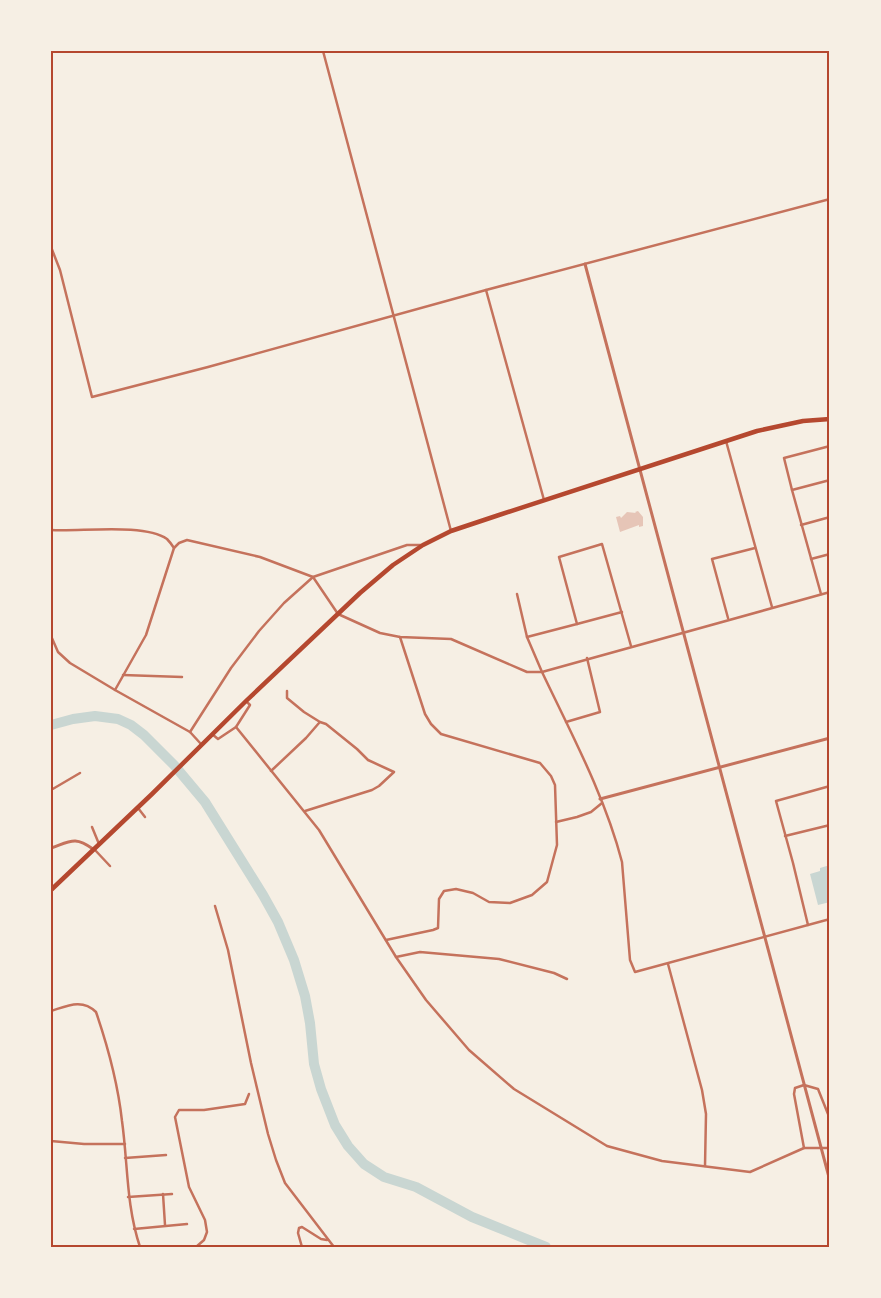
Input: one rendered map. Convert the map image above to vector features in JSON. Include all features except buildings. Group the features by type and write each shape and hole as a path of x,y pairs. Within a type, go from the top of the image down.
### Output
{"highway":[{"path":"51,890 338,614 393,564 423,545 451,531 726,441 780,425 830,419"}],"street":[{"path":"323,51 451,531"},
{"path":"51,247 60,270 92,397 830,199"},
{"path":"585,264 830,1181"},
{"path":"486,290 544,500"},
{"path":"726,441 772,607"},
{"path":"821,594 784,458 830,446"},
{"path":"792,490 830,480"},
{"path":"801,525 830,517"},
{"path":"51,530 126,530 149,532 167,540 174,548"},
{"path":"115,690 146,635 174,548 179,543 187,540 260,558 313,578 338,614 380,633 400,637 451,639 527,672 542,672 830,592"},
{"path":"577,624 559,557 602,544 631,646"},
{"path":"190,732 231,668 259,631 284,603 313,578 407,545 423,545"},
{"path":"728,619 712,559 755,548"},
{"path":"811,559 830,554"},
{"path":"517,594 527,637 600,799 622,862 630,960 635,972 830,919"},
{"path":"527,637 622,612"},
{"path":"51,636 58,652 70,663 190,732 202,745"},
{"path":"386,940 438,928 439,899 444,891 456,889 473,893 489,902 510,903 532,896 547,882 558,845 554,785 546,768 540,763 441,734 431,724 419,700 400,637"},
{"path":"566,722 600,712 587,658"},
{"path":"123,674 182,677"},
{"path":"287,691 287,698 320,722 326,724 368,760 394,772 372,790 304,811"},
{"path":"212,734 218,739 236,727 250,705 246,701"},
{"path":"271,772 320,722"},
{"path":"236,727 319,830 396,957 426,1000 469,1050 514,1089 607,1146 662,1161 750,1172 804,1148 830,1148"},
{"path":"600,799 830,738"},
{"path":"51,790 80,774"},
{"path":"808,925 776,801 830,786"},
{"path":"556,822 591,812 602,804"},
{"path":"138,808 145,817"},
{"path":"785,836 830,825"},
{"path":"92,827 99,844"},
{"path":"51,848 78,840 94,849 110,866"},
{"path":"215,906 228,950 252,1070 276,1160 285,1183 334,1247"},
{"path":"396,957 420,952 499,960 547,971 567,979"},
{"path":"668,964 702,1090 706,1114 705,1166"},
{"path":"51,1011 78,1003 88,1006 96,1012 114,1076 125,1144 128,1198 134,1229 140,1247"},
{"path":"804,1148 794,1090 797,1086 804,1085 818,1089 830,1119"},
{"path":"196,1247 204,1240 207,1232 205,1220 189,1187 175,1118 178,1110 204,1110 245,1104 250,1094"},
{"path":"51,1141 84,1144 125,1144"},
{"path":"125,1158 166,1155"},
{"path":"163,1194 165,1225"},
{"path":"128,1198 172,1194"},
{"path":"134,1229 187,1224"},
{"path":"302,1247 298,1233 299,1228 302,1227 320,1239 328,1240"}],"shaded area":[{"path":"830,865 830,902 818,905 810,874"}],"waterway":[{"path":"51,725 95,716 118,719 131,725 144,735 174,765 205,802 278,922 294,960 305,996 314,1064 321,1089 335,1125 348,1146 364,1164 384,1177 416,1187 472,1217 546,1247"}]}
